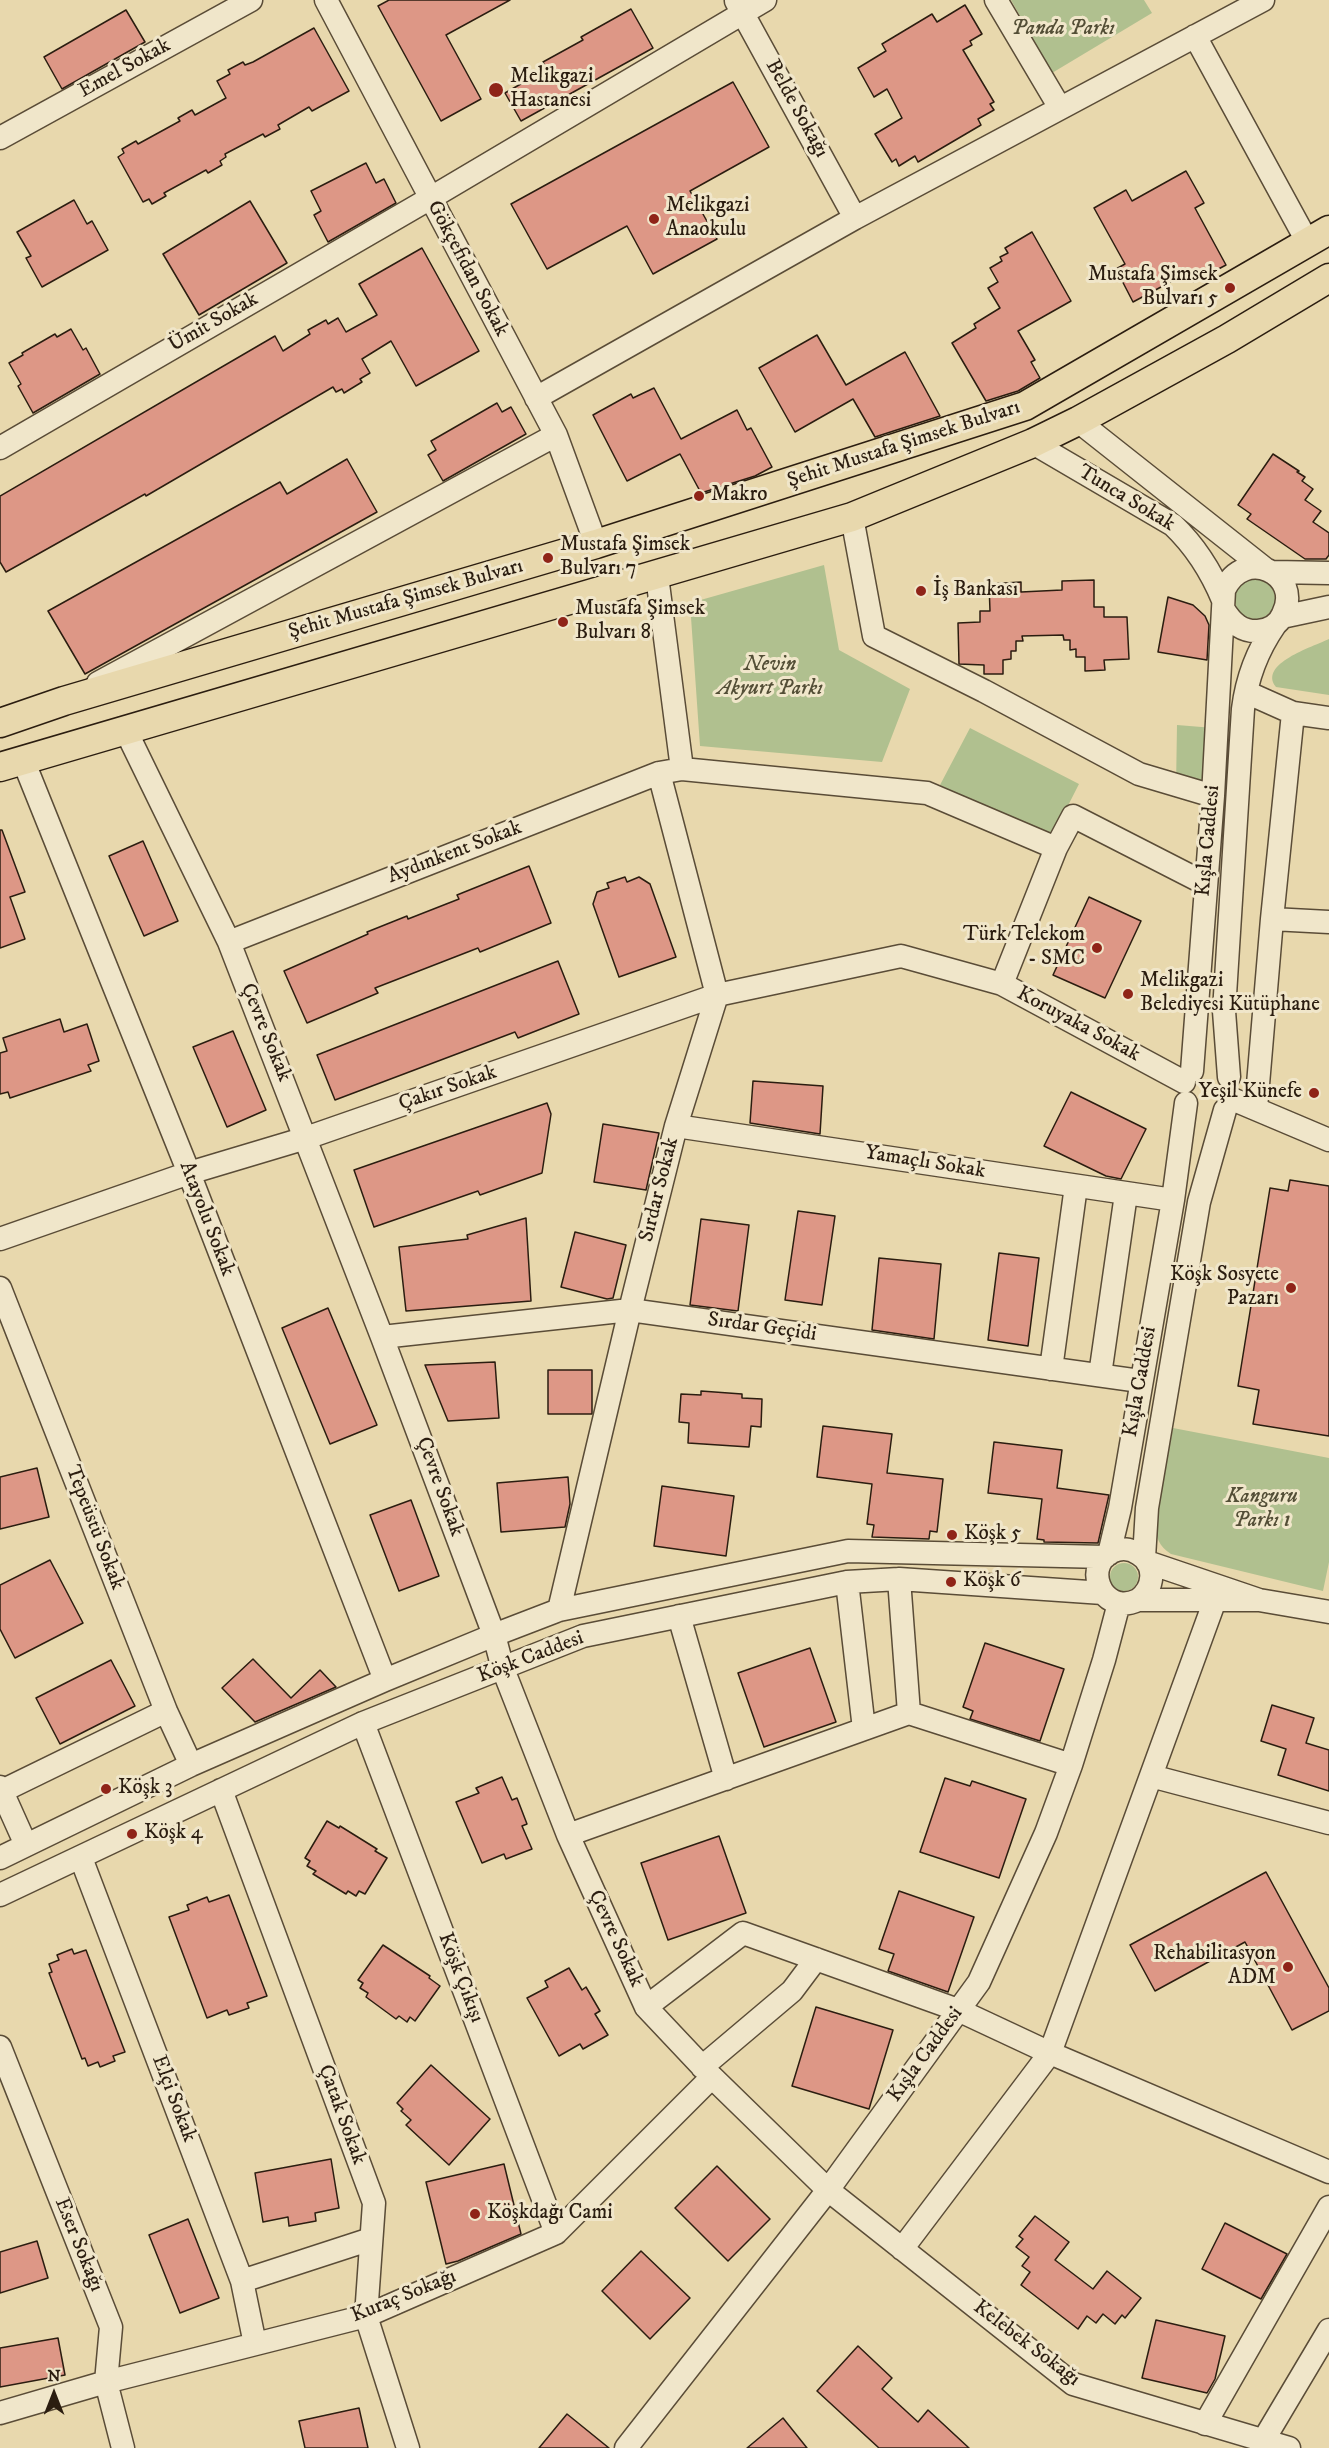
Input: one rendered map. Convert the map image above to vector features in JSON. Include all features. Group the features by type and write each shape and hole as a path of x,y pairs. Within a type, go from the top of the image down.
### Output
{"main road":[{"name":"Şehit Mustafa Şimsek Bulvarı","path":"0,723 64,701 596,544 1025,406 1319,237"},
{"name":"Şehit Mustafa Şimsek Bulvarı","path":"11,764 852,517 1033,444 1227,339 1329,278"}],"street":[{"name":"Emel Sokak","path":"0,138 250,0"},
{"name":"Gökçefidan Sokak","path":"326,0 429,199 556,435 596,544"},
{"name":"Ümit Sokak","path":"0,448 429,199 739,7 765,0"},
{"path":"996,0 1060,108"},
{"path":"536,398 855,218 1263,0"},
{"name":"Belde Sokağı","path":"739,7 855,218"},
{"path":"1195,36 1319,237"},
{"name":"Tunca Sokak","path":"1078,421 1269,570"},
{"path":"64,701 556,435"},
{"name":"Tunca Sokak","path":"1033,444 1173,525 1204,561 1223,605"},
{"path":"852,517 874,636 984,691 1139,774 1213,796"},
{"path":"1329,573 1244,569 1235,573 1228,581 1223,605 1237,626 1246,630 1266,630 1278,621 1329,607"},
{"path":"1269,570 1281,579 1287,598 1278,621"},
{"path":"657,576 682,769"},
{"name":"Kışla Caddesi","path":"1107,1556 1120,1508 1140,1381 1173,1200 1187,1085 1206,884 1223,605"},
{"name":"Kışla Caddesi","path":"1146,1560 1147,1508 1199,1202 1228,1095 1224,1011 1246,692 1256,657 1278,621"},
{"path":"1246,692 1293,713 1329,718"},
{"path":"1256,1108 1293,713"},
{"name":"Çevre Sokak","path":"126,731 229,942 382,1337 494,1635 503,1669 568,1835 646,2007 707,2072 828,2190"},
{"name":"Atayolu Sokak","path":"11,764 189,1173 385,1680"},
{"name":"Aydınkent Sokak","path":"229,942 659,773 682,769 927,792 1056,848"},
{"path":"659,773 717,995"},
{"path":"1002,984 1056,848 1073,816 1206,884"},
{"path":"1272,919 1329,922"},
{"name":"Çakır Sokak","path":"0,1239 189,1173 306,1138 717,995 900,956"},
{"name":"Koruyaka Sokak","path":"900,956 1002,984 1187,1085"},
{"name":"Sırdar Sokak","path":"560,1611 630,1310 676,1126 717,995"},
{"path":"1201,1067 1214,1067 1222,1070 1228,1095 1217,1114 1204,1116 1195,1113 1187,1085 1201,1067"},
{"path":"1228,1095 1329,1140"},
{"name":"Yamaçlı Sokak","path":"676,1126 1173,1200"},
{"path":"1051,1369 1076,1186"},
{"path":"1100,1376 1126,1194"},
{"name":"Tepeüstü Sokak","path":"0,1288 166,1711 191,1765"},
{"name":"Sırdar Geçidi","path":"382,1337 630,1310 1140,1381"},
{"path":"1146,1560 1151,1571 1151,1581 1145,1594 1120,1599 1097,1575 1099,1565 1107,1556 1127,1550 1137,1552 1146,1560 1259,1600 1329,1612"},
{"name":"Köşk Caddesi","path":"0,1858 191,1765 385,1680 494,1635 560,1611 848,1551 1107,1556"},
{"path":"899,1579 909,1713"},
{"name":"Köşk Caddesi","path":"0,1895 363,1724 583,1636 847,1582 899,1579 1120,1599 1259,1600"},
{"path":"847,1582 864,1729"},
{"name":"Kışla Caddesi","path":"626,2448 828,2190 979,1982 1046,1833 1071,1765 1101,1671 1120,1599"},
{"path":"902,2249 1050,2054 1215,1600"},
{"path":"679,1616 726,1779"},
{"path":"26,1845 1,1789 166,1711"},
{"path":"568,1835 909,1713 1071,1765"},
{"name":"Köşk Çıkışı","path":"363,1724 556,2233"},
{"path":"1151,1776 1329,1823"},
{"name":"Çatak Sokak","path":"221,1790 374,2203 366,2316 408,2448"},
{"name":"Elçi Sokak","path":"81,1858 242,2281 255,2344"},
{"path":"646,2007 743,1933 958,2010 1050,2054 1329,2172"},
{"name":"Kuraç Sokağı","path":"0,2413 106,2382 366,2316 556,2233 707,2072 792,1991 816,1959"},
{"name":"Eser Sokağı","path":"0,2047 111,2327 106,2382 123,2448"},
{"name":"Kelebek Sokağı","path":"828,2190 1073,2384 1280,2446"},
{"path":"1205,2424 1329,2207"},
{"path":"242,2281 371,2239"},
{"path":"1280,2446 1329,2330"}],"green space":[{"name":"Panda Parkı","path":"1011,0 1144,0 1152,13 1052,73"},
{"name":"Nevin Akyurt Parkı","path":"824,565 839,650 910,689 882,762 700,746 690,603"},
{"path":"1255,579 1269,585 1275,599 1269,613 1255,619 1241,613 1235,599 1241,585"},
{"path":"1329,639 1329,695 1276,687 1272,679 1274,671 1280,664 1289,657"},
{"path":"1177,725 1214,728 1210,793 1176,787"},
{"path":"970,728 1079,784 1050,841 940,785"},
{"name":"Kanguru Parkı 1","path":"1173,1428 1329,1458 1329,1562 1323,1591 1171,1554 1161,1545 1157,1538 1155,1524"},
{"path":"1124,1563 1134,1567 1138,1577 1134,1587 1124,1591 1114,1587 1110,1577 1114,1567"}],"building":[{"path":"389,0 510,0 446,35 481,99 441,121 378,6"},
{"path":"965,5 982,34 970,41 972,45 963,50 994,102 990,104 994,110 978,119 981,125 918,162 915,156 899,166 896,159 892,162 875,134 902,118 887,89 874,97 858,68 886,51 882,44 932,14 937,22"},
{"path":"631,9 653,48 521,121 505,93 547,69 543,62 583,40 581,37"},
{"path":"126,10 145,42 62,89 44,57"},
{"path":"314,28 349,91 312,111 309,107 278,125 280,129 265,137 263,134 225,154 226,157 220,161 222,165 208,173 206,170 164,193 166,196 152,204 149,199 143,202 118,157 124,153 122,149 136,141 138,144 180,121 178,118 192,110 195,115 226,98 217,81 230,74 228,70 243,62 245,65 253,62"},
{"path":"733,82 769,147 690,191 717,239 653,274 627,226 547,269 511,204"},
{"path":"366,163 376,183 384,179 396,203 328,242 314,215 321,211 311,191"},
{"path":"1186,171 1204,203 1195,208 1226,265 1194,282 1189,272 1133,302 1116,269 1125,264 1094,208 1126,190 1132,201"},
{"path":"74,200 87,224 92,221 108,250 42,287 26,258 31,256 17,232"},
{"path":"250,201 287,263 199,315 163,254"},
{"path":"1032,232 1071,301 1018,331 1035,360 1031,362 1040,378 1018,391 986,401 952,343 976,328 974,324 1000,308 988,288 998,282 990,268 1002,261 1000,257 1008,253 1005,248"},
{"path":"422,248 479,351 416,386 391,341 362,359 370,373 360,379 362,382 344,393 342,389 336,392 333,387 146,496 145,494 6,572 0,562 0,496 275,336 283,351 310,334 308,330 326,320 328,324 338,318 346,332 377,315 359,284"},
{"path":"71,329 83,350 86,348 100,374 33,413 18,386 21,384 9,363 55,334 57,337"},
{"path":"817,335 846,385 905,352 940,416 875,437 853,399 795,432 759,368"},
{"path":"654,388 681,439 737,410 747,430 751,428 772,467 755,476 701,493 680,454 627,481 593,415 631,394 633,398"},
{"path":"497,403 502,412 511,407 526,434 443,481 428,455 436,450 431,441"},
{"path":"1273,454 1299,471 1297,472 1305,477 1302,481 1313,489 1305,500 1321,511 1313,522 1329,533 1329,555 1326,559 1305,559 1247,519 1251,514 1238,505"},
{"path":"347,459 377,512 85,674 48,611 280,482 287,494"},
{"path":"1094,580 1094,607 1104,607 1104,617 1127,617 1129,659 1104,660 1105,670 1085,671 1085,657 1076,657 1076,649 1070,650 1070,640 1064,640 1063,635 1022,636 1023,641 1016,641 1016,651 1011,651 1011,659 1003,660 1003,674 984,674 984,665 959,664 958,623 980,622 980,611 990,611 989,584 1021,582 1021,592 1062,590 1062,581"},
{"path":"1168,597 1193,605 1205,616 1209,625 1207,660 1158,652"},
{"path":"0,830 2,830 25,892 10,897 25,939 0,948"},
{"path":"143,841 178,921 144,936 109,856"},
{"path":"529,866 551,923 480,952 478,948 375,988 378,993 307,1023 284,971 368,934 367,932 459,899 457,895"},
{"path":"625,877 627,882 639,877 650,884 676,957 619,977 593,904 597,892 609,888 607,883"},
{"name":"Türk Telekom - SMC","path":"1089,897 1141,921 1105,998 1053,975"},
{"path":"558,961 579,1014 518,1038 515,1032 335,1100 317,1055"},
{"path":"60,1019 64,1032 87,1024 99,1061 88,1065 91,1071 10,1098 8,1092 0,1094 0,1053 7,1051 3,1038"},
{"path":"233,1031 266,1110 227,1127 193,1047"},
{"path":"753,1081 823,1086 820,1134 750,1123"},
{"path":"1071,1092 1146,1129 1121,1179 1106,1176 1044,1146"},
{"path":"547,1103 551,1114 542,1173 480,1195 478,1191 374,1227 354,1170"},
{"path":"603,1124 659,1133 646,1190 594,1182"},
{"name":"Köşk Sosyete Pazarı","path":"1290,1180 1329,1186 1329,1436 1253,1424 1259,1390 1238,1386 1270,1188 1288,1191"},
{"path":"798,1211 835,1216 822,1305 785,1300"},
{"path":"526,1218 531,1301 406,1311 399,1247 468,1239 467,1235"},
{"path":"701,1219 749,1225 738,1311 690,1305"},
{"path":"575,1232 626,1245 613,1298 607,1299 561,1287"},
{"path":"999,1253 1039,1258 1028,1346 988,1340"},
{"path":"879,1258 941,1264 934,1339 872,1330"},
{"path":"328,1308 377,1425 330,1444 282,1328"},
{"path":"495,1362 499,1418 448,1421 425,1365"},
{"path":"548,1370 592,1370 592,1414 548,1414"},
{"path":"701,1391 742,1394 742,1398 762,1399 761,1427 751,1426 749,1447 688,1443 689,1423 679,1422 681,1394 701,1395"},
{"path":"823,1426 892,1434 887,1473 943,1479 937,1532 930,1531 929,1539 872,1537 874,1525 867,1524 872,1484 817,1477"},
{"path":"994,1442 1062,1450 1057,1488 1109,1495 1098,1543 1044,1542 1044,1540 1037,1539 1042,1499 988,1493"},
{"path":"37,1468 49,1517 0,1529 0,1477"},
{"path":"568,1477 570,1504 565,1527 501,1532 497,1483"},
{"path":"662,1486 734,1496 726,1556 654,1546"},
{"path":"411,1500 439,1576 399,1591 370,1515"},
{"path":"50,1560 83,1623 15,1658 0,1629 0,1585"},
{"path":"985,1643 1064,1669 1040,1741 970,1719 973,1711 963,1707"},
{"path":"810,1648 836,1722 764,1747 738,1673"},
{"path":"253,1659 291,1698 320,1670 336,1687 255,1722 222,1688"},
{"path":"111,1660 135,1706 60,1744 36,1698"},
{"path":"1272,1705 1314,1718 1306,1743 1329,1750 1329,1791 1278,1775 1286,1749 1261,1741"},
{"path":"502,1777 512,1800 517,1798 527,1824 522,1826 532,1849 506,1859 504,1854 482,1863 456,1802 479,1793 476,1788"},
{"path":"945,1778 970,1786 972,1781 1026,1799 999,1878 920,1852"},
{"path":"327,1821 339,1828 340,1826 377,1849 375,1851 387,1858 365,1894 359,1891 356,1896 348,1891 346,1894 313,1874 316,1871 307,1866 310,1861 305,1858"},
{"path":"719,1836 746,1913 668,1940 641,1863"},
{"name":"Rehabilitasyon ADM","path":"1266,1872 1329,1988 1329,2011 1292,2030 1245,1942 1155,1991 1130,1945"},
{"path":"899,1891 974,1917 948,1992 888,1971 894,1954 879,1949"},
{"path":"229,1895 267,1996 247,2003 249,2008 229,2015 227,2010 207,2018 169,1917 189,1910 187,1905 207,1897 209,1902"},
{"path":"383,1945 430,1976 429,1978 440,1986 415,2021 410,2017 407,2022 399,2016 396,2019 366,1997 368,1993 360,1988 363,1983 358,1980"},
{"path":"72,1949 74,1954 86,1950 125,2052 113,2056 115,2061 100,2067 98,2062 88,2066 85,2058 82,2059 49,1973 52,1972 49,1964 59,1960 57,1955"},
{"path":"569,1968 582,1990 586,1987 600,2011 595,2014 608,2035 583,2049 580,2044 559,2056 527,1998 548,1987 545,1981"},
{"path":"816,2007 893,2030 869,2109 792,2086"},
{"path":"431,2065 490,2119 449,2165 406,2125 411,2120 401,2111 403,2109 397,2103"},
{"path":"331,2159 339,2208 315,2213 316,2221 289,2226 288,2217 263,2222 255,2173"},
{"name":"Köşkdağı Cami","path":"504,2164 521,2234 446,2264 426,2182"},
{"path":"717,2166 770,2219 728,2261 675,2208"},
{"path":"1035,2216 1069,2242 1055,2260 1093,2289 1107,2271 1141,2298 1125,2318 1122,2315 1115,2324 1103,2314 1096,2323 1087,2316 1078,2329 1021,2285 1030,2272 1022,2266 1029,2257 1016,2247 1023,2239 1019,2236"},
{"path":"188,2219 219,2298 180,2313 149,2235"},
{"path":"1225,2223 1287,2254 1261,2299 1202,2269"},
{"path":"37,2241 48,2278 0,2293 0,2252"},
{"path":"641,2251 690,2298 650,2339 602,2291"},
{"path":"1156,2320 1225,2336 1215,2379 1207,2393 1142,2378"},
{"path":"58,2338 65,2375 0,2387 0,2348"},
{"path":"858,2346 892,2378 882,2389 918,2422 928,2410 969,2448 879,2448 817,2391"},
{"path":"359,2408 368,2448 305,2448 299,2421"},
{"path":"567,2414 609,2448 539,2448"},
{"path":"783,2418 807,2448 747,2448"}],"place":[{"name":"Melikgazi Hastanesi","path":"496,90"},
{"name":"Melikgazi Anaokulu","path":"654,219"},
{"name":"Mustafa Şimsek Bulvarı 5","path":"1230,288"},
{"name":"Makro","path":"699,496"},
{"name":"Mustafa Şimsek Bulvarı 7","path":"548,558"},
{"name":"İş Bankası","path":"921,591"},
{"name":"Mustafa Şimsek Bulvarı 8","path":"563,622"},
{"name":"Türk Telekom - SMC","path":"1097,948"},
{"name":"Melikgazi Belediyesi Kütüphane","path":"1128,994"},
{"name":"Yeşil Künefe","path":"1314,1093"},
{"name":"Köşk Sosyete Pazarı","path":"1291,1288"},
{"name":"Köşk 5","path":"952,1535"},
{"name":"Köşk 6","path":"951,1582"},
{"name":"Köşk 3","path":"106,1789"},
{"name":"Köşk 4","path":"132,1834"},
{"name":"Rehabilitasyon ADM","path":"1288,1967"},
{"name":"Köşkdağı Cami","path":"475,2214"}]}
